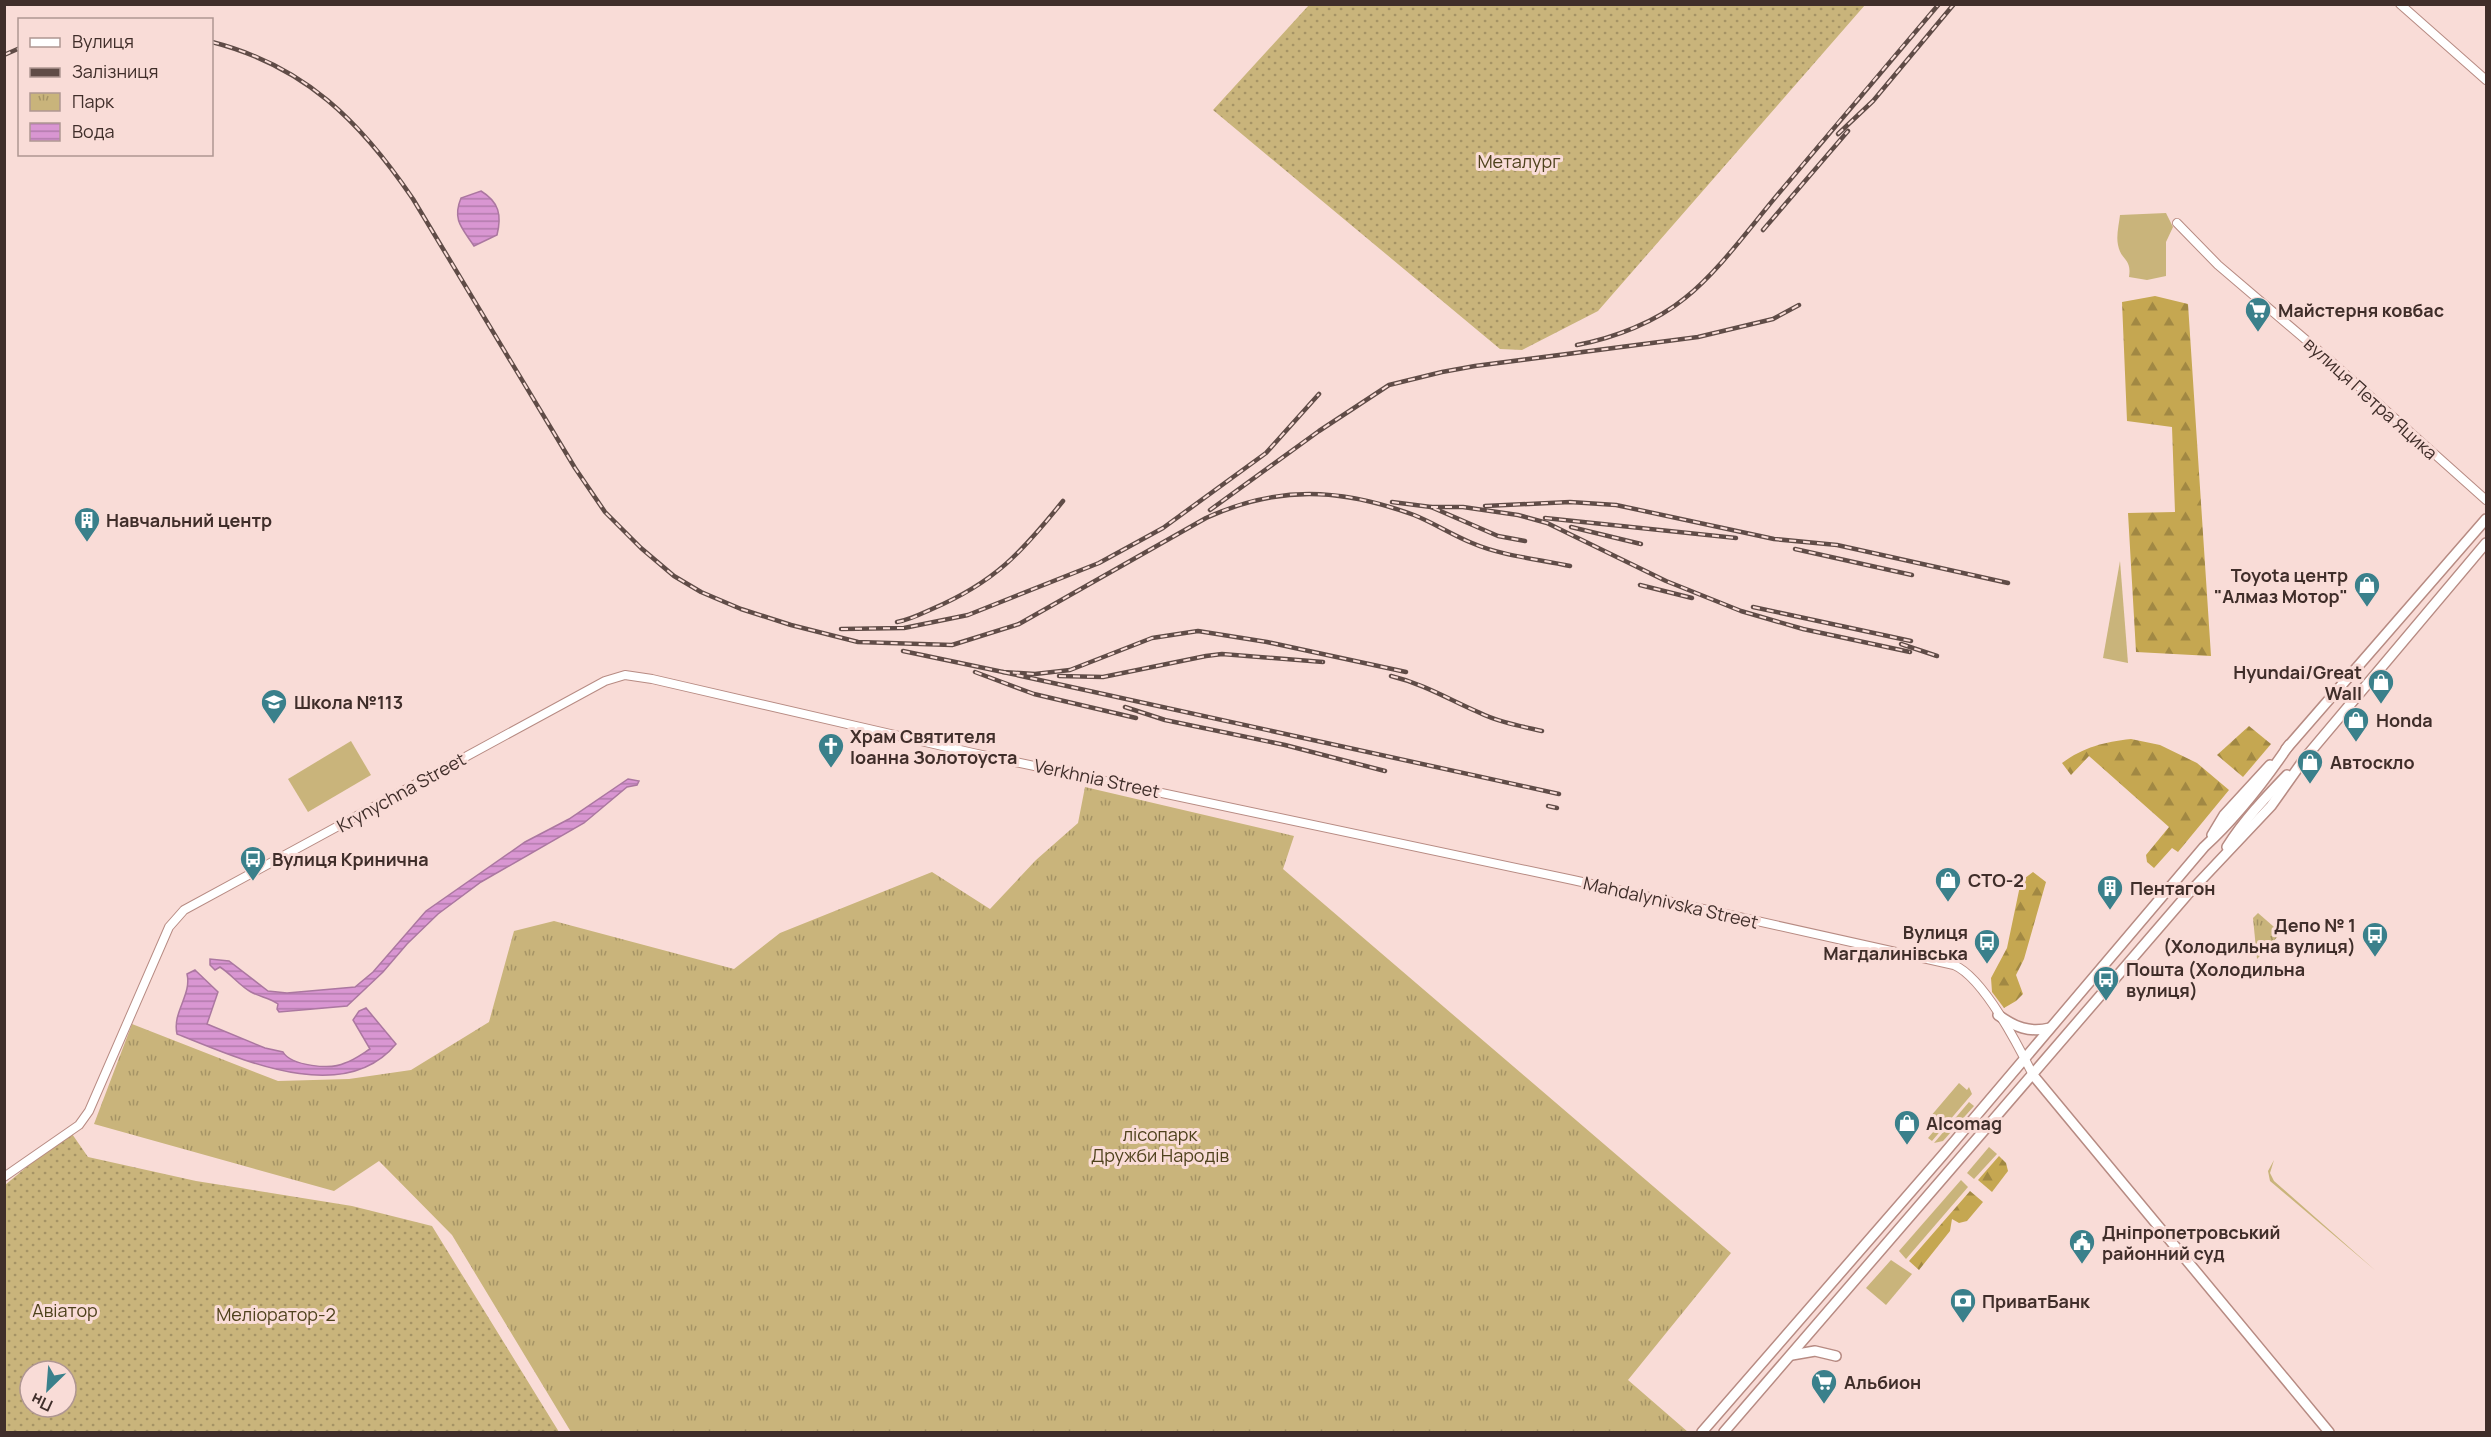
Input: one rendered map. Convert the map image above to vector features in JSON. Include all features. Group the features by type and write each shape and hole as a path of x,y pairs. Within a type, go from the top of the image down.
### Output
{"main road":[{"path":"1702,1432 2025,1059 2204,847 2232,821 2256,793 2289,745 2487,519"},
{"path":"1724,1432 2219,859 2239,827 2305,758 2487,543"},
{"path":"1998,1015 2020,1028 2036,1030 2050,1028"},
{"path":"2033,1075 2329,1432"},
{"path":"1790,1356 1815,1351 1836,1356"}],"street":[{"path":"2400,4 2487,80"},
{"name":"вулиця Петра Яцика","path":"2177,223 2218,265 2487,500"},
{"name":"Verkhnia Street","path":"625,675 652,679 973,753 1252,811"},
{"name":"Krynychna Street","path":"4,1177 79,1125 89,1111 169,927 184,910 605,681 625,675"},
{"name":"Mahdalynivska Street","path":"1252,811 1942,962 1968,972 1981,986 2033,1075"}],"green space":[{"name":"Металург","path":"1309,5 1865,5 1598,311 1522,350 1500,349 1213,110"},
{"path":"2166,213 2173,227 2166,242 2166,276 2147,280 2129,277 2128,263 2119,250 2117,241 2120,215"},
{"path":"2155,296 2188,304 2211,656 2136,652 2128,513 2175,512 2172,427 2127,421 2122,302"},
{"path":"2120,561 2128,663 2103,658"},
{"path":"2249,726 2271,744 2243,777 2217,755"},
{"path":"2131,739 2160,745 2197,763 2229,790 2178,852 2172,848 2154,868 2147,862 2146,855 2169,827 2089,756 2071,775 2062,763 2095,746"},
{"path":"351,741 371,775 308,812 288,779"},
{"name":"лісопарк Дружби Народів","path":"1085,787 1294,836 1283,869 1731,1253 1628,1380 1688,1432 571,1432 452,1235 379,1161 334,1191 94,1124 132,1024 278,1081 349,1079 411,1070 489,1022 514,931 554,921 734,969 780,933 932,872 990,909 1036,860 1078,823"},
{"path":"2033,872 2046,882 2024,959 2016,975 2023,994 2004,1008 1992,992 1991,978 2007,948 2021,881"},
{"path":"2258,913 2281,933 2257,959 2253,918"},
{"path":"1959,1083 1967,1090 1969,1087 1972,1094 1932,1141 1928,1138 1939,1125 1930,1117"},
{"path":"1969,1102 1974,1106 1943,1141 1934,1143"},
{"name":"Меліоратор-2","path":"70,1131 88,1157 196,1181 352,1206 432,1226 559,1432 5,1432 5,1185"},
{"path":"1989,1147 1997,1154 1974,1179 1967,1173"},
{"path":"1999,1156 2006,1163 2008,1171 1992,1192 1978,1180"},
{"path":"2274,1160 2270,1173 2274,1181 2376,1271 2270,1181 2268,1171"},
{"path":"1961,1180 1968,1187 1906,1259 1899,1251"},
{"path":"1970,1191 1983,1202 1967,1221 1959,1223 1952,1219 1950,1231 1919,1270 1909,1261"},
{"path":"1891,1260 1912,1274 1886,1305 1866,1288"}],"water":[{"path":"481,191 492,200 498,210 498,228 497,235 474,246 460,224 458,206 461,198"},
{"path":"628,779 639,781 637,785 627,787 584,823 481,882 438,914 347,1006 279,1012 278,1004 254,994 220,967 215,970 210,965 210,959 229,961 268,991 287,993 355,987 373,972 426,911 525,842 569,819"},
{"path":"195,970 218,992 207,1024 265,1048 283,1052 294,1061 321,1066 339,1065 370,1049 353,1020 359,1011 366,1008 396,1044 374,1063 348,1073 320,1075 290,1072 230,1055 177,1034 177,1018 187,989 187,974"}],"railway":[{"path":"1577,345 1605,338 1648,322 1674,307 1698,287 1734,248 1939,4"},
{"path":"1838,134 1873,101 1954,4"},
{"path":"213,42 245,52 275,66 328,100 351,121 413,199 575,468 605,512 641,548 674,576 701,592 741,609 791,625 858,642 952,645 1019,624 1206,518 1233,507 1284,495 1335,495 1360,499 1414,515 1484,547 1570,566"},
{"path":"4,55 18,49"},
{"path":"1763,230 1848,131"},
{"path":"1210,510 1319,431 1389,385 1475,366 1698,337 1773,319 1799,305"},
{"path":"841,629 904,628 968,615 1099,563 1163,528 1266,453 1319,394"},
{"path":"897,622 915,617 954,599 990,577 1020,551 1063,501"},
{"path":"1392,502 1431,507 1498,536 1525,541"},
{"path":"1485,506 1570,502 1616,505 1774,539 1837,545 2008,583"},
{"path":"1431,507 1463,507 1518,515 1547,523 1666,581 1741,611 1803,629 1910,652"},
{"path":"1545,518 1736,538"},
{"path":"1571,527 1641,544"},
{"path":"1795,549 1912,575"},
{"path":"1640,585 1692,598"},
{"path":"1753,607 1911,641"},
{"path":"903,651 1003,672 1035,674 1070,670 1152,638 1198,631 1267,642 1406,672"},
{"path":"1901,644 1937,656"},
{"path":"1059,676 1103,677 1222,654 1323,662"},
{"path":"975,672 1034,694 1136,718"},
{"path":"1003,672 1559,794"},
{"path":"1391,676 1425,687 1493,718 1542,731"},
{"path":"1125,707 1165,720 1285,745 1385,771"},
{"path":"1548,806 1557,808"}],"place":[{"name":"Майстерня ковбас","path":"2258,333"},
{"name":"Навчальний центр","path":"87,543"},
{"name":"Toyota центр \"Алмаз Мотор\"","path":"2367,608"},
{"name":"Hyundai/Great Wall","path":"2381,705"},
{"name":"Школа №113","path":"274,725"},
{"name":"Honda","path":"2356,743"},
{"name":"Храм Святителя Іоанна Золотоуста","path":"831,769"},
{"name":"Автоскло","path":"2310,785"},
{"name":"Вулиця Кринична","path":"253,882"},
{"name":"СТО-2","path":"1948,903"},
{"name":"Пентагон","path":"2110,911"},
{"name":"Депо № 1 (Холодильна вулиця)","path":"2375,958"},
{"name":"Вулиця Магдалинівська","path":"1987,965"},
{"name":"Пошта (Холодильна вулиця)","path":"2106,1002"},
{"name":"Alcomag","path":"1907,1146"},
{"name":"Дніпропетровський районний суд","path":"2082,1265"},
{"name":"ПриватБанк","path":"1963,1324"},
{"name":"Альбион","path":"1824,1405"}],"park label":[{"name":"Авіатор","path":"65,1310"}]}
